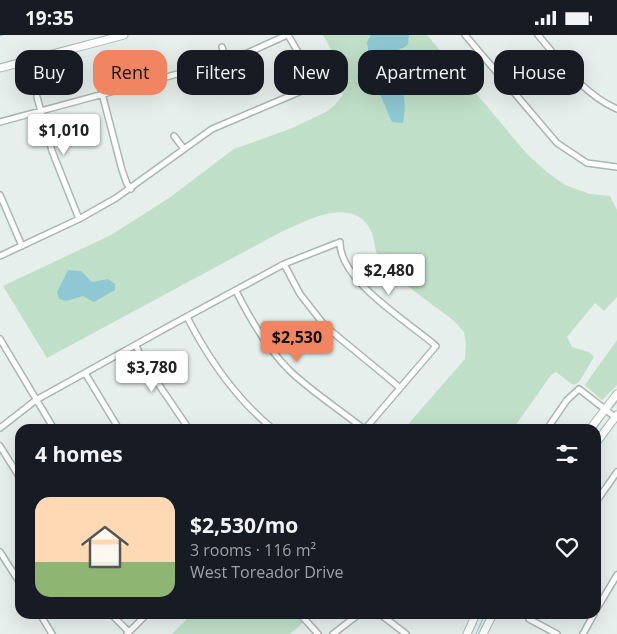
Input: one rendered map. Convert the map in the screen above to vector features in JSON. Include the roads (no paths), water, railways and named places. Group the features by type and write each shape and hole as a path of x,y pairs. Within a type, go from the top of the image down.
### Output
{"street":[{"path":"0,68 124,35"},
{"path":"0,256 79,219 131,189 223,122 293,96 314,84 287,35 250,50"},
{"path":"465,35 557,143 587,163 617,167"},
{"path":"538,35 587,91 599,101 617,109"},
{"path":"0,122 102,95 126,184 131,189"},
{"path":"37,97 57,166 79,219"},
{"path":"174,136 184,149"},
{"path":"0,195 22,246"},
{"path":"0,428 36,400 187,317 284,264 340,242 340,251 366,290 436,346 369,424"},
{"path":"284,264 300,294 325,326 399,387"},
{"path":"236,291 250,319 268,346 289,370 359,424"},
{"path":"187,317 218,371 237,395 268,424"},
{"path":"0,339 51,424"},
{"path":"136,346 146,366 186,424"},
{"path":"85,373 116,424"},
{"path":"551,424 576,390 584,391 616,416 601,436"},
{"path":"594,424 617,394"},
{"path":"0,447 15,470"},
{"path":"601,495 617,472"},
{"path":"0,552 15,575"},
{"path":"601,602 617,575"},
{"path":"43,619 52,634"},
{"path":"116,619 128,633 143,619"},
{"path":"304,619 318,634"},
{"path":"333,634 352,619"},
{"path":"386,619 406,634"},
{"path":"467,634 474,619"},
{"path":"483,634 490,619"},
{"path":"533,619 557,634"},
{"path":"582,634 591,619"}],"water":[{"path":"371,35 409,35 408,44 398,50 368,50 367,42"},
{"path":"379,95 404,95 405,105 403,123 392,122"},
{"path":"68,270 81,271 92,282 108,279 115,284 115,290 94,302 83,296 66,301 59,299 57,292"}],"waterway":[{"path":"612,408 617,402"},
{"path":"599,424 605,416"},
{"path":"476,634 483,619"}]}
